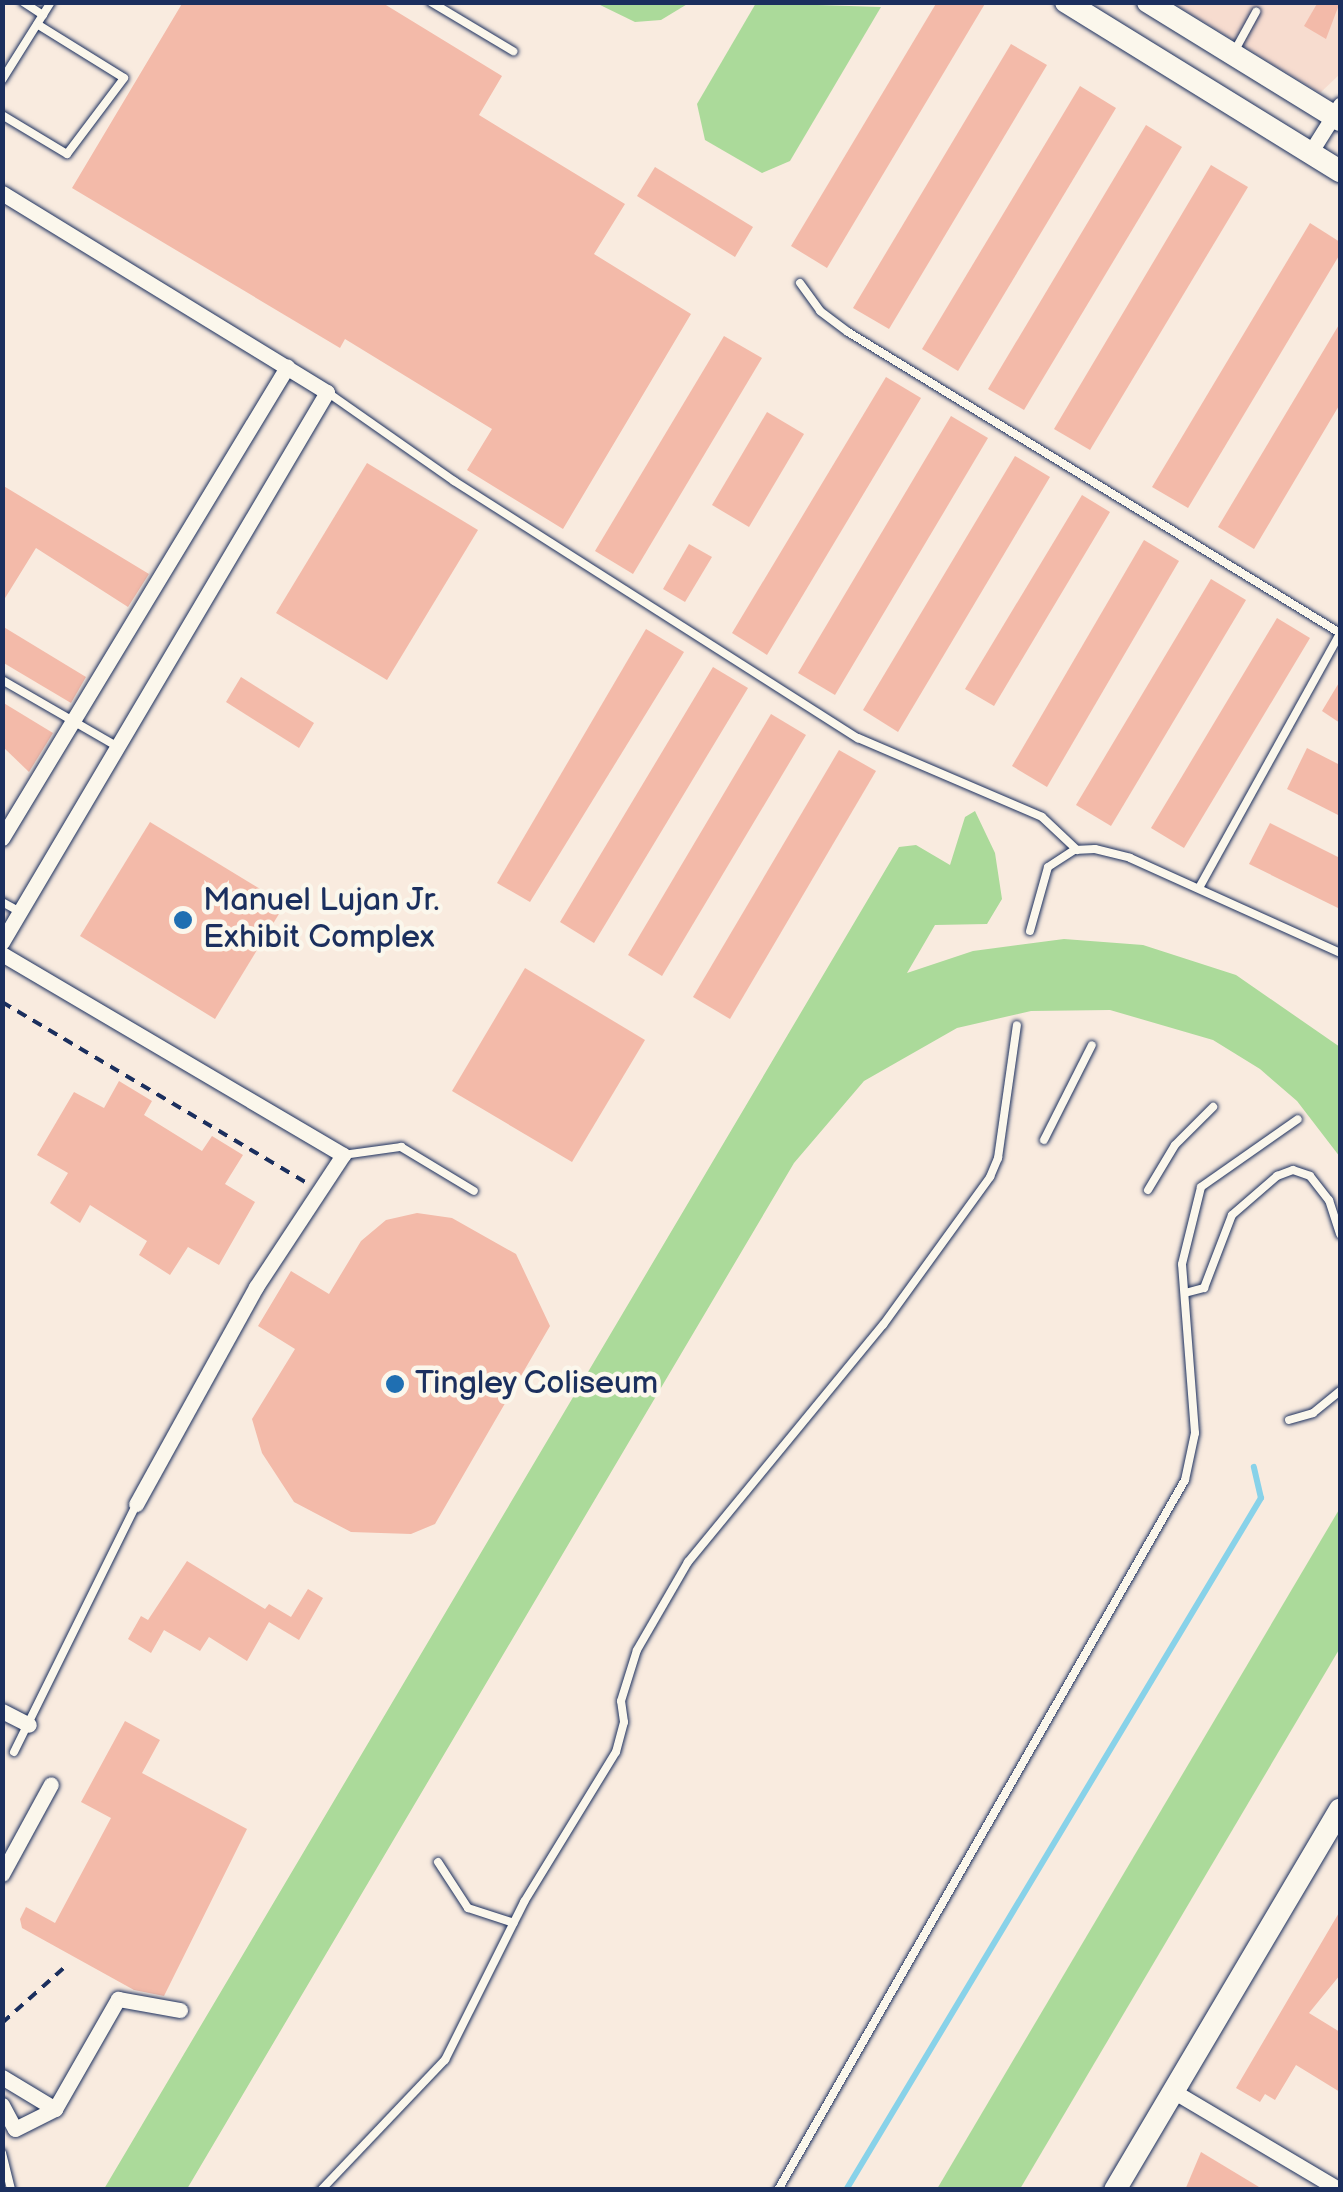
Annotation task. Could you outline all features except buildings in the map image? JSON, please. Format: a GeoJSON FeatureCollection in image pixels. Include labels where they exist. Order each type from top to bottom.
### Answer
{"type":"FeatureCollection","features":[{"type":"Feature","properties":{"kind":"main road"},"geometry":{"type":"LineString","coordinates":[[1074,5],[1340,171]]}},
{"type":"Feature","properties":{"kind":"main road"},"geometry":{"type":"LineString","coordinates":[[1158,5],[1232,54],[1338,114]]}},
{"type":"Feature","properties":{"kind":"main road"},"geometry":{"type":"LineString","coordinates":[[1115,2190],[1340,1809]]}},
{"type":"Feature","properties":{"kind":"street"},"geometry":{"type":"LineString","coordinates":[[1310,153],[1338,114]]}},
{"type":"Feature","properties":{"kind":"street"},"geometry":{"type":"LineString","coordinates":[[2,193],[327,392],[2,942]]}},
{"type":"Feature","properties":{"kind":"street"},"geometry":{"type":"LineString","coordinates":[[2,838],[287,367]]}},
{"type":"Feature","properties":{"kind":"street"},"geometry":{"type":"LineString","coordinates":[[2,954],[343,1155],[256,1287],[136,1504]]}},
{"type":"Feature","properties":{"kind":"street"},"geometry":{"type":"LineString","coordinates":[[2,1710],[28,1725]]}},
{"type":"Feature","properties":{"kind":"street"},"geometry":{"type":"LineString","coordinates":[[2,1874],[51,1784]]}},
{"type":"Feature","properties":{"kind":"street"},"geometry":{"type":"LineString","coordinates":[[2,2105],[15,2128],[55,2109],[118,1999],[180,2010]]}},
{"type":"Feature","properties":{"kind":"street"},"geometry":{"type":"LineString","coordinates":[[2,2077],[55,2109]]}},
{"type":"Feature","properties":{"kind":"street"},"geometry":{"type":"LineString","coordinates":[[1173,2091],[1340,2190]]}},
{"type":"Feature","properties":{"kind":"lane"},"geometry":{"type":"LineString","coordinates":[[23,2],[43,14]]}},
{"type":"Feature","properties":{"kind":"lane"},"geometry":{"type":"LineString","coordinates":[[2,80],[51,2]]}},
{"type":"Feature","properties":{"kind":"lane"},"geometry":{"type":"LineString","coordinates":[[431,2],[513,52]]}},
{"type":"Feature","properties":{"kind":"lane"},"geometry":{"type":"LineString","coordinates":[[1232,54],[1256,12]]}},
{"type":"Feature","properties":{"kind":"lane"},"geometry":{"type":"LineString","coordinates":[[2,115],[67,154],[124,78],[37,24]]}},
{"type":"Feature","properties":{"kind":"lane"},"geometry":{"type":"LineString","coordinates":[[800,283],[820,311],[848,332],[1340,634],[1199,888]]}},
{"type":"Feature","properties":{"kind":"lane"},"geometry":{"type":"LineString","coordinates":[[327,392],[454,482],[858,738],[1042,818],[1077,850],[1130,858],[1340,952]]}},
{"type":"Feature","properties":{"kind":"lane"},"geometry":{"type":"LineString","coordinates":[[2,680],[118,747]]}},
{"type":"Feature","properties":{"kind":"lane"},"geometry":{"type":"LineString","coordinates":[[1030,930],[1048,867],[1077,850]]}},
{"type":"Feature","properties":{"kind":"lane"},"geometry":{"type":"LineString","coordinates":[[2,902],[20,912]]}},
{"type":"Feature","properties":{"kind":"lane"},"geometry":{"type":"LineString","coordinates":[[320,2190],[445,2060],[514,1923],[616,1752],[637,1650],[688,1562],[892,1313],[990,1176],[998,1158],[1017,1025]]}},
{"type":"Feature","properties":{"kind":"lane"},"geometry":{"type":"LineString","coordinates":[[1044,1140],[1092,1045]]}},
{"type":"Feature","properties":{"kind":"lane"},"geometry":{"type":"LineString","coordinates":[[1148,1190],[1175,1145],[1214,1108]]}},
{"type":"Feature","properties":{"kind":"lane"},"geometry":{"type":"LineString","coordinates":[[778,2190],[1185,1480],[1195,1433],[1182,1264],[1201,1187],[1298,1119]]}},
{"type":"Feature","properties":{"kind":"lane"},"geometry":{"type":"LineString","coordinates":[[343,1155],[401,1147],[474,1191]]}},
{"type":"Feature","properties":{"kind":"lane"},"geometry":{"type":"LineString","coordinates":[[1185,1293],[1204,1288],[1232,1215],[1276,1176],[1293,1170],[1310,1176],[1329,1200],[1340,1234]]}},
{"type":"Feature","properties":{"kind":"lane"},"geometry":{"type":"LineString","coordinates":[[1289,1420],[1313,1413],[1340,1391]]}},
{"type":"Feature","properties":{"kind":"lane"},"geometry":{"type":"LineString","coordinates":[[14,1752],[136,1504]]}},
{"type":"Feature","properties":{"kind":"lane"},"geometry":{"type":"LineString","coordinates":[[438,1862],[468,1908],[514,1923]]}},
{"type":"Feature","properties":{"kind":"lane"},"geometry":{"type":"LineString","coordinates":[[2,2153],[10,2190]]}},
{"type":"Feature","properties":{"kind":"path"},"geometry":{"type":"LineString","coordinates":[[2,1002],[320,1190]]}},
{"type":"Feature","properties":{"kind":"path"},"geometry":{"type":"LineString","coordinates":[[2,2024],[66,1966]]}},
{"type":"Feature","properties":{"kind":"shaded area"},"geometry":{"type":"Polygon","coordinates":[[[1173,3],[1340,3],[1340,74],[1320,93],[1173,3]]]}},
{"type":"Feature","properties":{"kind":"green space"},"geometry":{"type":"Polygon","coordinates":[[[596,3],[689,3],[661,20],[635,22],[596,3]]]}},
{"type":"Feature","properties":{"kind":"green space"},"geometry":{"type":"Polygon","coordinates":[[[756,3],[881,7],[790,161],[762,173],[705,140],[697,104],[756,3]]]}},
{"type":"Feature","properties":{"kind":"green space"},"geometry":{"type":"Polygon","coordinates":[[[975,811],[995,853],[1002,899],[987,924],[935,925],[907,973],[973,951],[1064,939],[1143,945],[1236,975],[1340,1047],[1340,1157],[1297,1101],[1260,1069],[1213,1040],[1110,1010],[1031,1011],[957,1028],[864,1081],[794,1163],[187,2189],[104,2189],[899,847],[916,845],[950,865],[965,817],[975,811]]]}},
{"type":"Feature","properties":{"kind":"green space"},"geometry":{"type":"Polygon","coordinates":[[[1340,1508],[1340,1648],[1020,2189],[937,2189],[1340,1508]]]}},
{"type":"Feature","properties":{"kind":"waterway"},"geometry":{"type":"LineString","coordinates":[[846,2190],[1261,1498],[1254,1467]]}},
{"type":"Feature","properties":{"kind":"place","name":"Manuel Lujan Jr. Exhibit Complex"},"geometry":{"type":"Point","coordinates":[183,920]}},
{"type":"Feature","properties":{"kind":"place","name":"Tingley Coliseum"},"geometry":{"type":"Point","coordinates":[395,1384]}}]}
